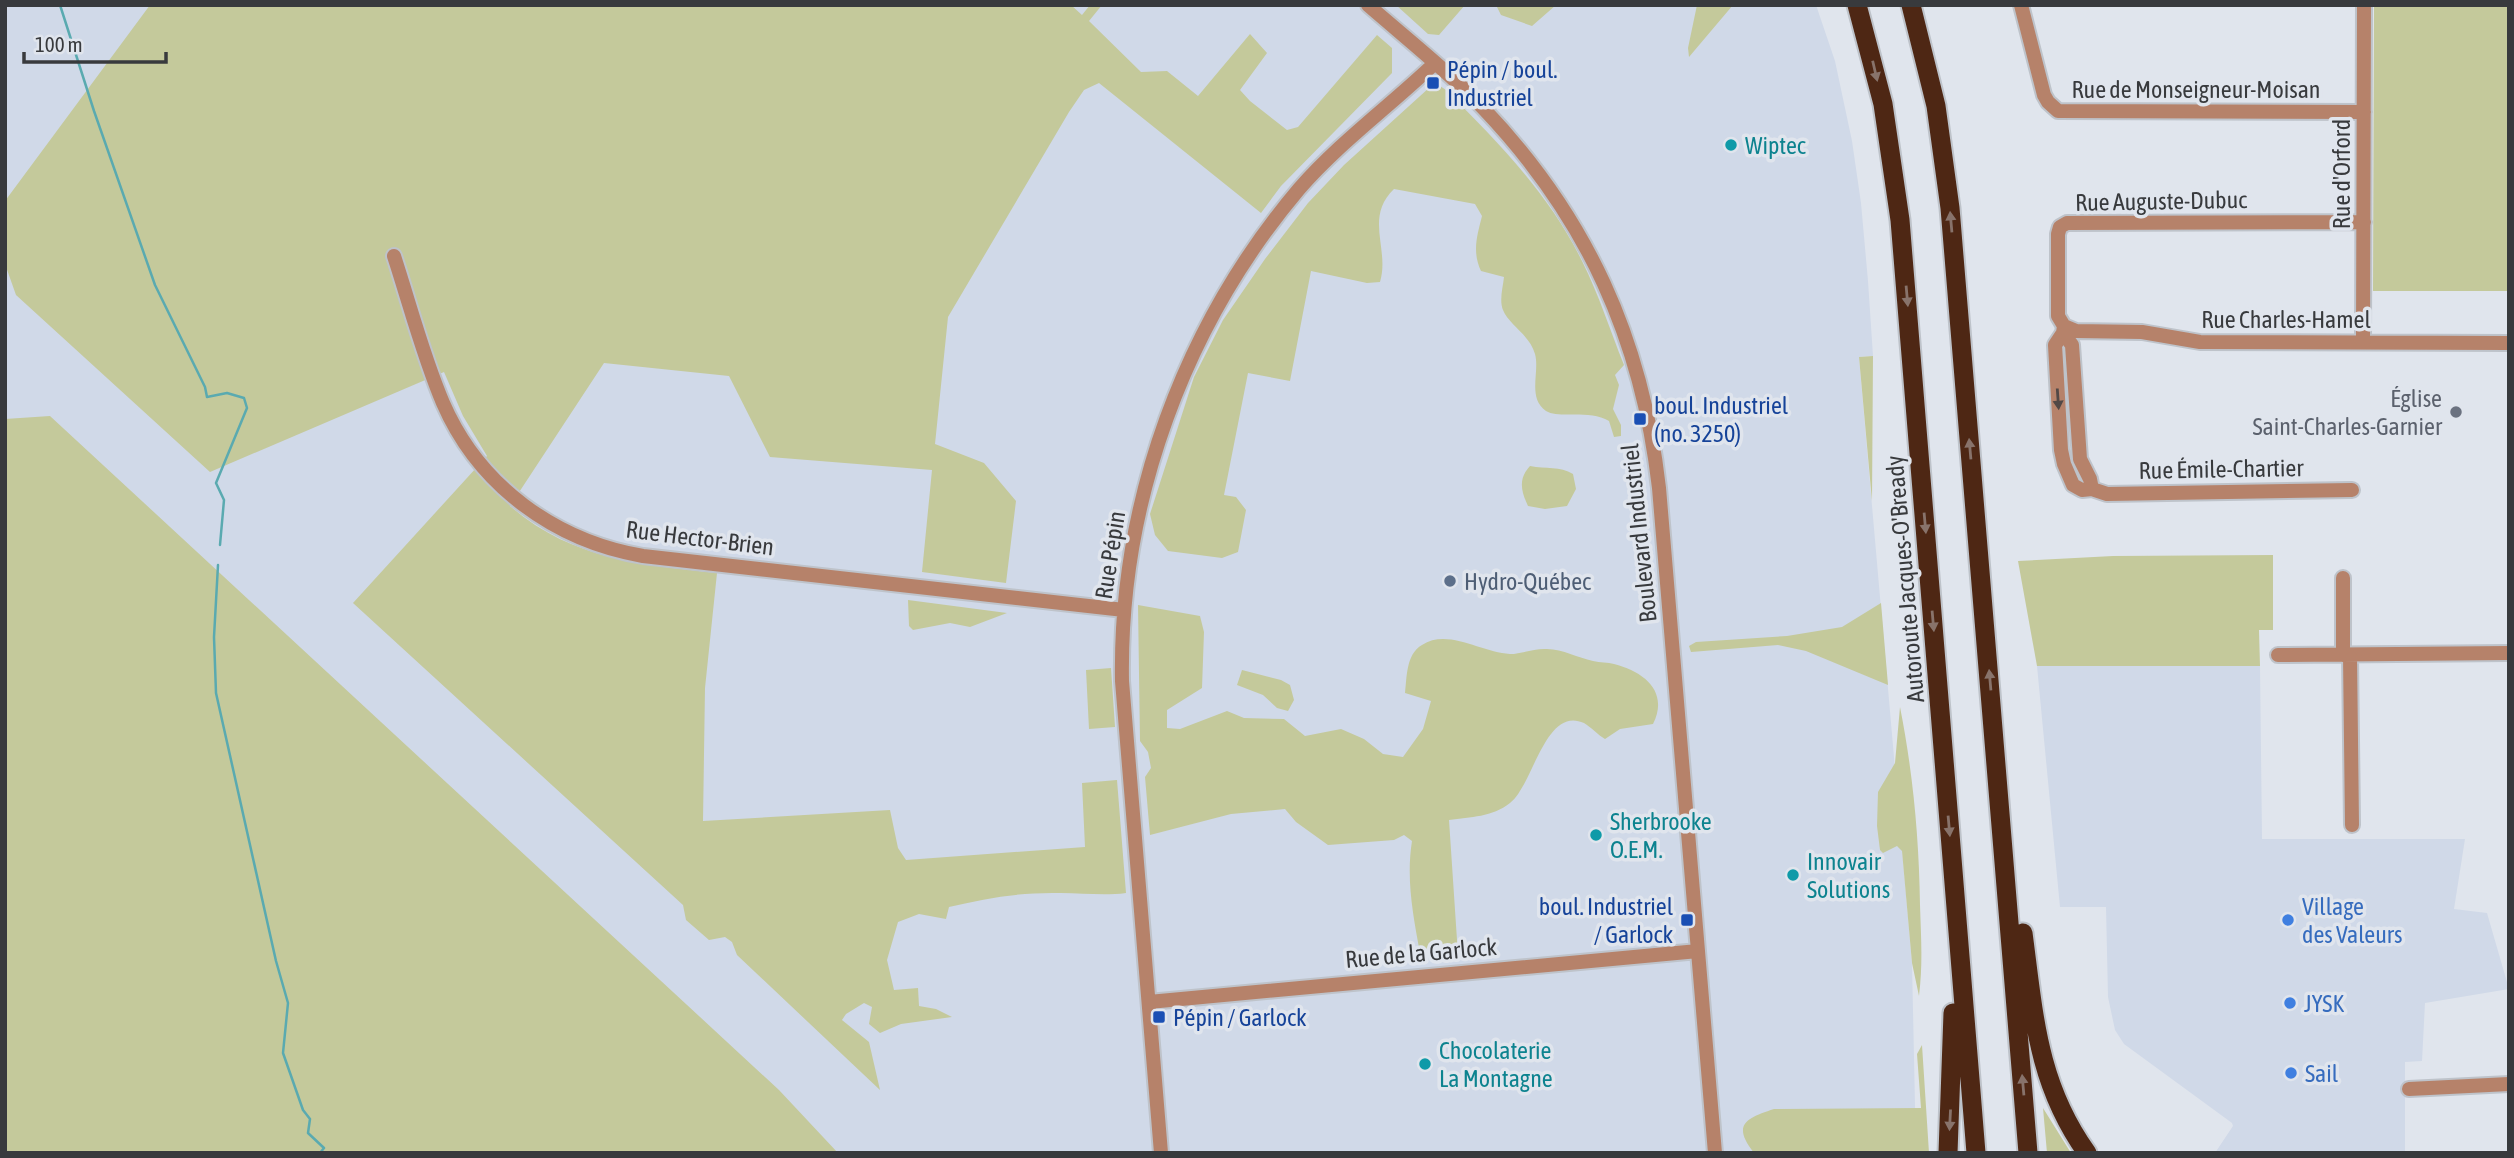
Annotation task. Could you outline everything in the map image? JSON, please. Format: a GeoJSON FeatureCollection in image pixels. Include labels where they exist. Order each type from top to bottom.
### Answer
{"type":"FeatureCollection","features":[{"type":"Feature","properties":{"kind":"highway","name":"Autoroute Jacques-O'Bready"},"geometry":{"type":"LineString","coordinates":[[1857,5],[1883,104],[1898,207],[1976,1153]]}},
{"type":"Feature","properties":{"kind":"highway"},"geometry":{"type":"LineString","coordinates":[[1912,5],[1936,106],[1949,195],[2028,1153]]}},
{"type":"Feature","properties":{"kind":"highway"},"geometry":{"type":"LineString","coordinates":[[1995,748],[2041,1056],[2061,1110],[2088,1153]]}},
{"type":"Feature","properties":{"kind":"highway"},"geometry":{"type":"LineString","coordinates":[[1948,1153],[1955,906]]}},
{"type":"Feature","properties":{"kind":"street","name":"Boulevard Industriel"},"geometry":{"type":"LineString","coordinates":[[1368,5],[1435,63],[1499,126],[1557,199],[1600,274],[1640,381],[1648,414],[1659,488],[1715,1153]]}},
{"type":"Feature","properties":{"kind":"street","name":"Rue de Monseigneur-Moisan"},"geometry":{"type":"LineString","coordinates":[[2021,5],[2045,95],[2058,111],[2364,112]]}},
{"type":"Feature","properties":{"kind":"street","name":"Rue d'Orford"},"geometry":{"type":"LineString","coordinates":[[2363,342],[2364,5]]}},
{"type":"Feature","properties":{"kind":"street","name":"Rue Pépin"},"geometry":{"type":"LineString","coordinates":[[1161,1153],[1123,713],[1121,658],[1124,610],[1136,528],[1156,449],[1187,366],[1210,318],[1234,278],[1299,189],[1349,137],[1435,63]]}},
{"type":"Feature","properties":{"kind":"street","name":"Rue Auguste-Dubuc"},"geometry":{"type":"LineString","coordinates":[[2064,330],[2058,316],[2058,234],[2060,227],[2067,223],[2364,222]]}},
{"type":"Feature","properties":{"kind":"street","name":"Rue Hector-Brien"},"geometry":{"type":"LineString","coordinates":[[394,256],[436,384],[461,437],[482,466],[506,492],[534,514],[565,532],[611,550],[643,556],[1124,610]]}},
{"type":"Feature","properties":{"kind":"street","name":"Rue Charles-Hamel"},"geometry":{"type":"LineString","coordinates":[[2064,330],[2141,332],[2200,342],[2509,343]]}},
{"type":"Feature","properties":{"kind":"street","name":"Rue Émile-Chartier"},"geometry":{"type":"LineString","coordinates":[[2064,330],[2072,345],[2080,459],[2092,489],[2108,494],[2352,490]]}},
{"type":"Feature","properties":{"kind":"street"},"geometry":{"type":"LineString","coordinates":[[2343,578],[2352,825]]}},
{"type":"Feature","properties":{"kind":"street"},"geometry":{"type":"LineString","coordinates":[[2278,655],[2509,653]]}},
{"type":"Feature","properties":{"kind":"street","name":"Rue de la Garlock"},"geometry":{"type":"LineString","coordinates":[[1149,1002],[1698,951]]}},
{"type":"Feature","properties":{"kind":"street"},"geometry":{"type":"LineString","coordinates":[[2409,1089],[2509,1084]]}},
{"type":"Feature","properties":{"kind":"shaded area"},"geometry":{"type":"Polygon","coordinates":[[[5,5],[1816,5],[1835,61],[1852,141],[1868,281],[1873,356],[1859,357],[1912,963],[1916,1153],[5,1153],[5,5]]]}},
{"type":"Feature","properties":{"kind":"shaded area"},"geometry":{"type":"Polygon","coordinates":[[[2037,666],[2260,666],[2262,839],[2465,839],[2454,909],[2487,913],[2509,989],[2425,1003],[2422,1061],[2405,1062],[2405,1153],[2215,1153],[2233,1126],[2232,1123],[2124,1044],[2115,1030],[2108,997],[2106,907],[2060,907],[2037,666]]]}},
{"type":"Feature","properties":{"kind":"green space"},"geometry":{"type":"Polygon","coordinates":[[[150,5],[1071,5],[1082,15],[1090,5],[1102,5],[1089,21],[1141,72],[1167,71],[1198,96],[1250,34],[1267,53],[1240,90],[1287,130],[1298,127],[1377,35],[1392,48],[1392,73],[1281,186],[1261,213],[1099,83],[1084,90],[948,317],[935,444],[984,463],[1016,501],[1006,583],[922,572],[932,470],[770,457],[729,376],[604,363],[510,506],[534,524],[583,549],[634,562],[717,573],[705,688],[703,821],[890,810],[898,848],[906,860],[1085,847],[1082,783],[1117,780],[1126,893],[1004,896],[949,907],[946,919],[919,914],[898,922],[887,960],[894,990],[918,988],[919,1006],[936,1009],[952,1017],[901,1024],[880,1033],[869,1024],[872,1007],[864,1003],[846,1014],[842,1020],[869,1042],[880,1090],[737,955],[732,942],[725,937],[709,940],[686,920],[683,905],[353,603],[487,456],[463,416],[444,372],[210,472],[16,295],[5,264],[5,201],[150,5]]]}},
{"type":"Feature","properties":{"kind":"green space"},"geometry":{"type":"Polygon","coordinates":[[[1396,5],[1465,5],[1439,35],[1428,34],[1396,5]]]}},
{"type":"Feature","properties":{"kind":"green space"},"geometry":{"type":"Polygon","coordinates":[[[1496,5],[1556,5],[1532,26],[1501,15],[1496,5]]]}},
{"type":"Feature","properties":{"kind":"green space"},"geometry":{"type":"Polygon","coordinates":[[[1697,5],[1733,5],[1689,57],[1688,48],[1697,5]]]}},
{"type":"Feature","properties":{"kind":"green space"},"geometry":{"type":"Polygon","coordinates":[[[2374,5],[2509,5],[2509,291],[2373,291],[2374,5]]]}},
{"type":"Feature","properties":{"kind":"green space"},"geometry":{"type":"Polygon","coordinates":[[[1437,84],[1446,90],[1521,170],[1554,213],[1582,261],[1624,365],[1615,375],[1619,385],[1613,409],[1621,425],[1621,436],[1614,437],[1609,421],[1601,417],[1552,413],[1540,406],[1535,392],[1535,354],[1502,306],[1504,277],[1481,271],[1478,264],[1476,244],[1482,216],[1475,204],[1394,189],[1385,200],[1379,222],[1382,258],[1380,282],[1367,283],[1311,271],[1290,381],[1248,373],[1224,495],[1236,497],[1246,510],[1238,552],[1222,558],[1168,551],[1155,535],[1150,514],[1194,377],[1223,320],[1308,203],[1344,165],[1430,87],[1437,84]]]}},
{"type":"Feature","properties":{"kind":"green space"},"geometry":{"type":"Polygon","coordinates":[[[1873,356],[1872,501],[1859,357],[1873,356]]]}},
{"type":"Feature","properties":{"kind":"green space"},"geometry":{"type":"Polygon","coordinates":[[[50,416],[779,1090],[838,1153],[5,1153],[5,419],[50,416]]]}},
{"type":"Feature","properties":{"kind":"green space"},"geometry":{"type":"Polygon","coordinates":[[[1530,466],[1558,469],[1573,474],[1576,489],[1567,506],[1545,509],[1528,506],[1522,485],[1530,466]]]}},
{"type":"Feature","properties":{"kind":"green space"},"geometry":{"type":"Polygon","coordinates":[[[2273,555],[2273,630],[2259,630],[2260,666],[2037,666],[2018,561],[2113,556],[2273,555]]]}},
{"type":"Feature","properties":{"kind":"green space"},"geometry":{"type":"Polygon","coordinates":[[[908,600],[1007,613],[970,627],[950,623],[913,630],[909,626],[908,600]]]}},
{"type":"Feature","properties":{"kind":"green space"},"geometry":{"type":"Polygon","coordinates":[[[1881,603],[1888,685],[1806,651],[1778,645],[1691,652],[1689,646],[1696,642],[1787,636],[1842,627],[1881,603]]]}},
{"type":"Feature","properties":{"kind":"green space"},"geometry":{"type":"Polygon","coordinates":[[[1138,605],[1200,616],[1204,632],[1202,688],[1167,710],[1167,728],[1180,729],[1227,711],[1244,718],[1284,719],[1305,736],[1341,729],[1364,739],[1383,754],[1403,757],[1423,729],[1431,701],[1405,693],[1410,660],[1422,645],[1443,639],[1499,653],[1553,649],[1587,660],[1612,663],[1635,672],[1651,685],[1658,702],[1657,713],[1653,724],[1620,729],[1605,739],[1584,723],[1571,721],[1559,726],[1541,750],[1526,781],[1510,803],[1489,814],[1449,820],[1458,955],[1420,953],[1410,883],[1412,841],[1404,835],[1394,840],[1328,845],[1296,822],[1285,809],[1231,814],[1150,835],[1145,777],[1151,768],[1148,752],[1140,741],[1138,605]]]}},
{"type":"Feature","properties":{"kind":"green space"},"geometry":{"type":"Polygon","coordinates":[[[1111,668],[1115,727],[1089,729],[1086,670],[1111,668]]]}},
{"type":"Feature","properties":{"kind":"green space"},"geometry":{"type":"Polygon","coordinates":[[[1242,670],[1290,685],[1294,700],[1288,711],[1277,708],[1263,695],[1237,685],[1242,670]]]}},
{"type":"Feature","properties":{"kind":"green space"},"geometry":{"type":"Polygon","coordinates":[[[1900,707],[1917,830],[1921,950],[1919,996],[1912,963],[1902,851],[1897,846],[1883,853],[1880,850],[1877,826],[1878,792],[1895,763],[1900,707]]]}},
{"type":"Feature","properties":{"kind":"green space"},"geometry":{"type":"Polygon","coordinates":[[[1922,1045],[1929,1153],[1754,1153],[1747,1143],[1743,1129],[1745,1124],[1750,1119],[1774,1109],[1921,1108],[1917,1054],[1922,1045]]]}},
{"type":"Feature","properties":{"kind":"green space"},"geometry":{"type":"Polygon","coordinates":[[[2043,1108],[2071,1153],[2047,1153],[2043,1108]]]}},
{"type":"Feature","properties":{"kind":"waterway"},"geometry":{"type":"LineString","coordinates":[[60,5],[155,285],[205,387],[207,397],[227,393],[244,398],[247,408],[216,483],[224,500],[220,545]]}},
{"type":"Feature","properties":{"kind":"waterway"},"geometry":{"type":"LineString","coordinates":[[218,565],[214,637],[216,693],[276,961],[288,1003],[283,1053],[303,1110],[310,1119],[308,1133],[324,1148],[320,1153]]}},
{"type":"Feature","properties":{"kind":"place","name":"Pépin / boul. Industriel"},"geometry":{"type":"Point","coordinates":[1433,83]}},
{"type":"Feature","properties":{"kind":"place","name":"Wiptec"},"geometry":{"type":"Point","coordinates":[1731,145]}},
{"type":"Feature","properties":{"kind":"place","name":"Église Saint-Charles-Garnier"},"geometry":{"type":"Point","coordinates":[2456,412]}},
{"type":"Feature","properties":{"kind":"place","name":"boul. Industriel (no. 3250)"},"geometry":{"type":"Point","coordinates":[1640,419]}},
{"type":"Feature","properties":{"kind":"place","name":"Hydro-Québec"},"geometry":{"type":"Point","coordinates":[1450,581]}},
{"type":"Feature","properties":{"kind":"place","name":"Sherbrooke O.E.M."},"geometry":{"type":"Point","coordinates":[1596,835]}},
{"type":"Feature","properties":{"kind":"place","name":"Innovair Solutions"},"geometry":{"type":"Point","coordinates":[1793,875]}},
{"type":"Feature","properties":{"kind":"place","name":"boul. Industriel / Garlock"},"geometry":{"type":"Point","coordinates":[1687,920]}},
{"type":"Feature","properties":{"kind":"place","name":"Village des Valeurs"},"geometry":{"type":"Point","coordinates":[2288,920]}},
{"type":"Feature","properties":{"kind":"place","name":"JYSK"},"geometry":{"type":"Point","coordinates":[2290,1003]}},
{"type":"Feature","properties":{"kind":"place","name":"Pépin / Garlock"},"geometry":{"type":"Point","coordinates":[1159,1017]}},
{"type":"Feature","properties":{"kind":"place","name":"Chocolaterie La Montagne"},"geometry":{"type":"Point","coordinates":[1425,1064]}},
{"type":"Feature","properties":{"kind":"place","name":"Sail"},"geometry":{"type":"Point","coordinates":[2291,1073]}}]}
